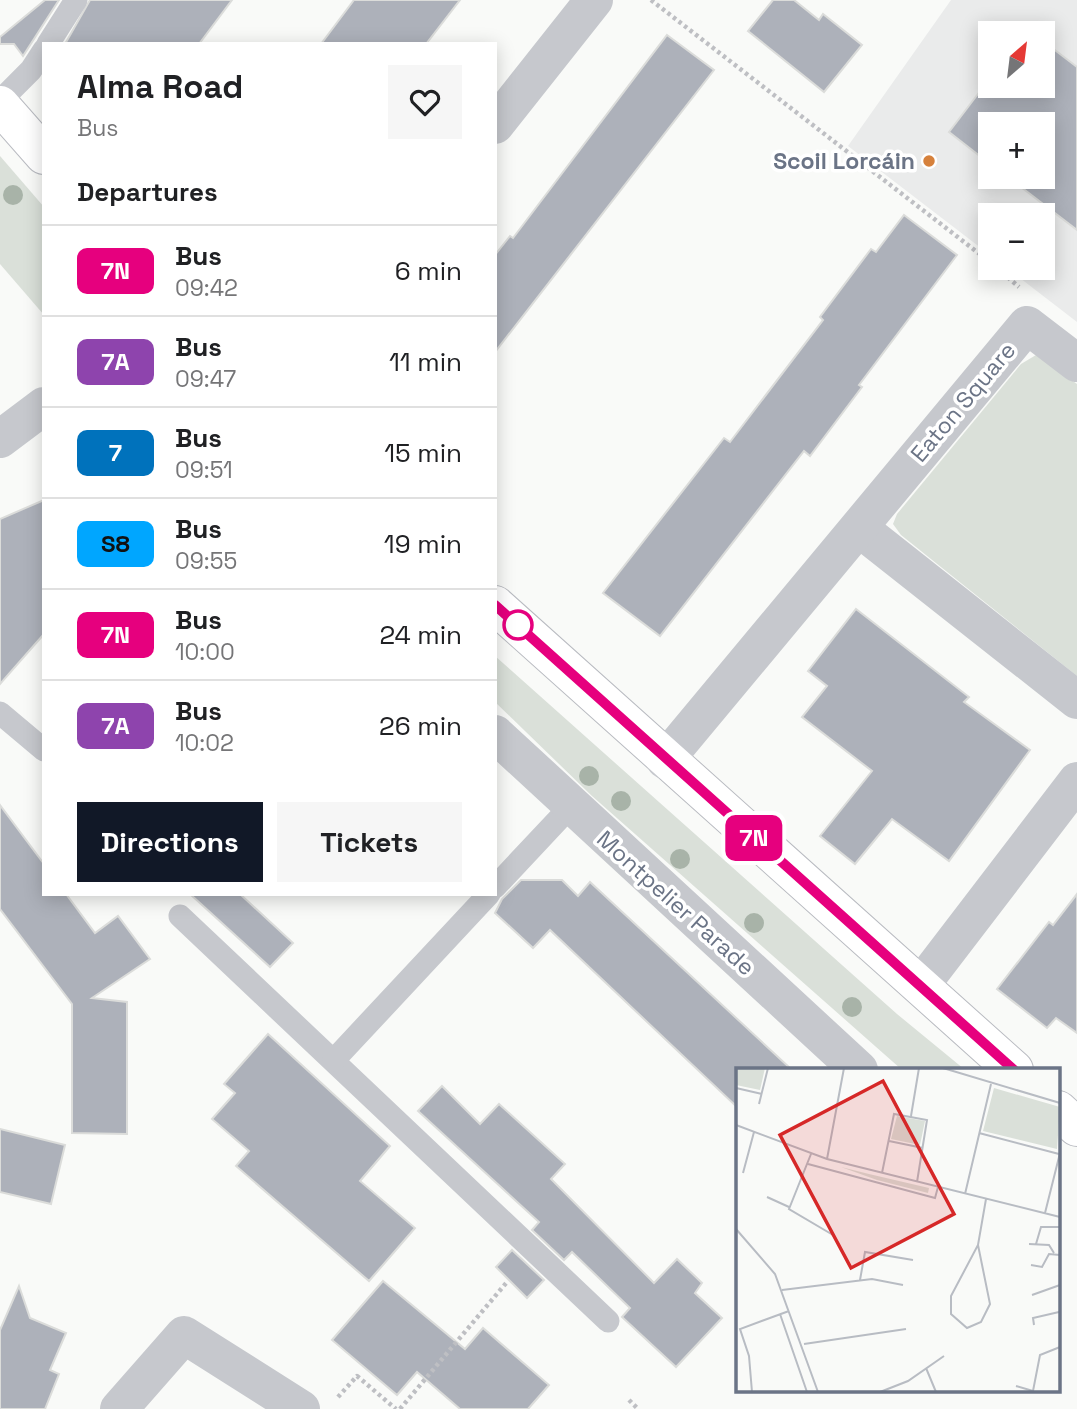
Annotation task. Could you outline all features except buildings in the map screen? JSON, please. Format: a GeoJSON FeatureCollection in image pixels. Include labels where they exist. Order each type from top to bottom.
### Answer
{"type":"FeatureCollection","features":[{"type":"Feature","properties":{"kind":"main road"},"geometry":{"type":"LineString","coordinates":[[0,103],[42,153]]}},
{"type":"Feature","properties":{"kind":"main road"},"geometry":{"type":"LineString","coordinates":[[497,607],[665,760],[1013,1068]]}},
{"type":"Feature","properties":{"kind":"street"},"geometry":{"type":"LineString","coordinates":[[497,122],[593,0]]}},
{"type":"Feature","properties":{"kind":"street","name":"Eaton Square"},"geometry":{"type":"LineString","coordinates":[[665,760],[1027,325],[1077,363]]}},
{"type":"Feature","properties":{"kind":"street"},"geometry":{"type":"LineString","coordinates":[[0,439],[42,408]]}},
{"type":"Feature","properties":{"kind":"street"},"geometry":{"type":"LineString","coordinates":[[859,528],[1077,700]]}},
{"type":"Feature","properties":{"kind":"street","name":"Montpelier Parade"},"geometry":{"type":"LineString","coordinates":[[497,736],[858,1068]]}},
{"type":"Feature","properties":{"kind":"street"},"geometry":{"type":"LineString","coordinates":[[921,985],[1077,781]]}},
{"type":"Feature","properties":{"kind":"street"},"geometry":{"type":"LineString","coordinates":[[119,1409],[184,1335],[316,1407]]}},
{"type":"Feature","properties":{"kind":"lane"},"geometry":{"type":"LineString","coordinates":[[49,42],[76,0]]}},
{"type":"Feature","properties":{"kind":"lane"},"geometry":{"type":"LineString","coordinates":[[0,103],[31,70],[42,53]]}},
{"type":"Feature","properties":{"kind":"lane"},"geometry":{"type":"LineString","coordinates":[[0,713],[42,748]]}},
{"type":"Feature","properties":{"kind":"lane"},"geometry":{"type":"LineString","coordinates":[[497,885],[571,806]]}},
{"type":"Feature","properties":{"kind":"lane"},"geometry":{"type":"LineString","coordinates":[[334,1060],[487,896]]}},
{"type":"Feature","properties":{"kind":"lane"},"geometry":{"type":"LineString","coordinates":[[180,916],[608,1321]]}},
{"type":"Feature","properties":{"kind":"path"},"geometry":{"type":"LineString","coordinates":[[651,0],[978,253]]}},
{"type":"Feature","properties":{"kind":"path"},"geometry":{"type":"LineString","coordinates":[[316,1407],[357,1376],[398,1409],[507,1282]]}},
{"type":"Feature","properties":{"kind":"path"},"geometry":{"type":"LineString","coordinates":[[629,1400],[638,1409]]}},
{"type":"Feature","properties":{"kind":"shaded area","name":"Scoil Lorcáin"},"geometry":{"type":"Polygon","coordinates":[[[951,0],[1077,0],[1077,322],[1023,280],[1055,280],[1055,203],[978,203],[978,246],[848,146],[951,0]]]}},
{"type":"Feature","properties":{"kind":"shaded area"},"geometry":{"type":"Polygon","coordinates":[[[0,156],[42,205],[42,313],[0,264],[0,156]]]}},
{"type":"Feature","properties":{"kind":"shaded area"},"geometry":{"type":"Polygon","coordinates":[[[1036,355],[1077,384],[1077,676],[901,535],[893,524],[897,514],[1021,364],[1036,355]]]}},
{"type":"Feature","properties":{"kind":"shaded area"},"geometry":{"type":"Polygon","coordinates":[[[497,658],[897,1014],[963,1068],[900,1068],[592,796],[497,704],[497,658]]]}},
{"type":"Feature","properties":{"kind":"bus line","name":"7N"},"geometry":{"type":"LineString","coordinates":[[497,607],[1012,1068]]}},
{"type":"Feature","properties":{"kind":"place","name":"Scoil Lorcáin"},"geometry":{"type":"Point","coordinates":[929,161]}}]}
